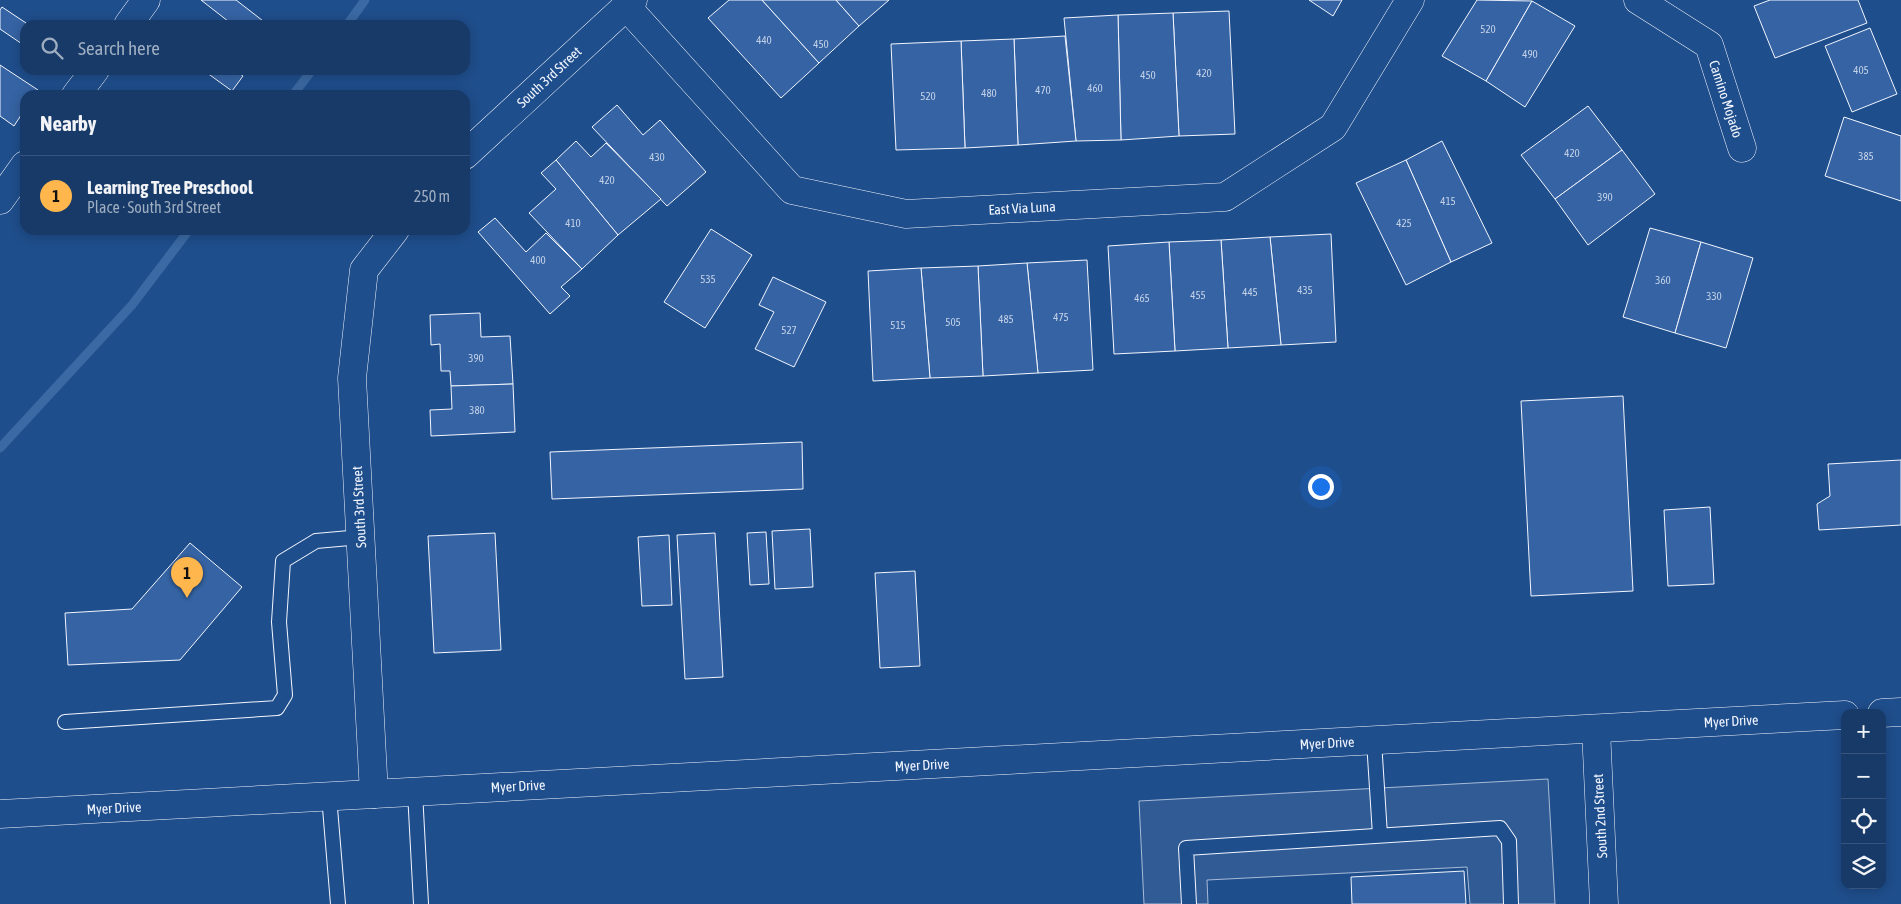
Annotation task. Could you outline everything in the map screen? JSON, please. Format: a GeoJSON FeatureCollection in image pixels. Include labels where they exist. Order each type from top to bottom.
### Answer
{"type":"FeatureCollection","features":[{"type":"Feature","properties":{"kind":"street"},"geometry":{"type":"LineString","coordinates":[[132,20],[146,0]]}},
{"type":"Feature","properties":{"kind":"street","name":"East Via Luna"},"geometry":{"type":"LineString","coordinates":[[629,3],[792,190],[906,214],[1225,197],[1332,127],[1410,0]]}},
{"type":"Feature","properties":{"kind":"street","name":"Camino Mojado"},"geometry":{"type":"LineString","coordinates":[[1638,0],[1709,45],[1742,148]]}},
{"type":"Feature","properties":{"kind":"street","name":"South 3rd Street"},"geometry":{"type":"LineString","coordinates":[[470,149],[629,3]]}},
{"type":"Feature","properties":{"kind":"street"},"geometry":{"type":"LineString","coordinates":[[80,90],[91,75]]}},
{"type":"Feature","properties":{"kind":"street"},"geometry":{"type":"LineString","coordinates":[[0,200],[20,173]]}},
{"type":"Feature","properties":{"kind":"street","name":"South 3rd Street"},"geometry":{"type":"LineString","coordinates":[[374,794],[352,378],[364,270],[391,235]]}},
{"type":"Feature","properties":{"kind":"street"},"geometry":{"type":"LineString","coordinates":[[1886,713],[1901,712]]}},
{"type":"Feature","properties":{"kind":"street","name":"Myer Drive"},"geometry":{"type":"LineString","coordinates":[[0,814],[1841,715]]}},
{"type":"Feature","properties":{"kind":"street","name":"South 2nd Street"},"geometry":{"type":"LineString","coordinates":[[1596,728],[1604,904]]}},
{"type":"Feature","properties":{"kind":"lane"},"geometry":{"type":"LineString","coordinates":[[65,722],[277,708],[285,695],[279,622],[283,561],[316,541],[361,537]]}},
{"type":"Feature","properties":{"kind":"lane"},"geometry":{"type":"LineString","coordinates":[[1374,741],[1380,835]]}},
{"type":"Feature","properties":{"kind":"lane"},"geometry":{"type":"LineString","coordinates":[[415,792],[421,904]]}},
{"type":"Feature","properties":{"kind":"lane"},"geometry":{"type":"LineString","coordinates":[[329,796],[338,904]]}},
{"type":"Feature","properties":{"kind":"lane"},"geometry":{"type":"LineString","coordinates":[[1189,904],[1186,848],[1500,828],[1509,841],[1511,904]]}},
{"type":"Feature","properties":{"kind":"shaded area"},"geometry":{"type":"Polygon","coordinates":[[[1548,779],[1555,904],[1470,904],[1467,867],[1207,880],[1208,904],[1144,904],[1139,801],[1548,779]]]}},
{"type":"Feature","properties":{"kind":"building"},"geometry":{"type":"Polygon","coordinates":[[[201,0],[236,0],[262,20],[227,20],[201,0]]]}},
{"type":"Feature","properties":{"kind":"building"},"geometry":{"type":"Polygon","coordinates":[[[729,0],[762,0],[819,63],[781,98],[708,18],[729,0]]]}},
{"type":"Feature","properties":{"kind":"building"},"geometry":{"type":"Polygon","coordinates":[[[762,0],[836,0],[859,26],[819,63],[762,0]]]}},
{"type":"Feature","properties":{"kind":"building"},"geometry":{"type":"Polygon","coordinates":[[[836,0],[889,0],[859,26],[836,0]]]}},
{"type":"Feature","properties":{"kind":"building"},"geometry":{"type":"Polygon","coordinates":[[[1309,0],[1342,0],[1333,16],[1309,0]]]}},
{"type":"Feature","properties":{"kind":"building"},"geometry":{"type":"Polygon","coordinates":[[[1477,0],[1532,1],[1486,81],[1442,56],[1477,0]]]}},
{"type":"Feature","properties":{"kind":"building"},"geometry":{"type":"Polygon","coordinates":[[[1770,0],[1858,0],[1867,23],[1775,58],[1754,6],[1770,0]]]}},
{"type":"Feature","properties":{"kind":"building"},"geometry":{"type":"Polygon","coordinates":[[[1532,1],[1575,26],[1525,107],[1486,81],[1532,1]]]}},
{"type":"Feature","properties":{"kind":"building"},"geometry":{"type":"Polygon","coordinates":[[[2,7],[22,20],[20,43],[0,29],[0,10],[2,7]]]}},
{"type":"Feature","properties":{"kind":"building"},"geometry":{"type":"Polygon","coordinates":[[[1229,11],[1235,134],[1179,136],[1173,13],[1229,11]]]}},
{"type":"Feature","properties":{"kind":"building"},"geometry":{"type":"Polygon","coordinates":[[[1173,13],[1179,136],[1121,140],[1118,15],[1173,13]]]}},
{"type":"Feature","properties":{"kind":"building"},"geometry":{"type":"Polygon","coordinates":[[[1118,15],[1121,140],[1076,141],[1064,18],[1118,15]]]}},
{"type":"Feature","properties":{"kind":"building"},"geometry":{"type":"Polygon","coordinates":[[[1870,28],[1897,94],[1852,112],[1825,46],[1870,28]]]}},
{"type":"Feature","properties":{"kind":"building"},"geometry":{"type":"Polygon","coordinates":[[[1065,36],[1076,141],[1018,145],[1014,39],[1065,36]]]}},
{"type":"Feature","properties":{"kind":"building"},"geometry":{"type":"Polygon","coordinates":[[[1014,39],[1018,145],[965,148],[961,41],[1014,39]]]}},
{"type":"Feature","properties":{"kind":"building"},"geometry":{"type":"Polygon","coordinates":[[[961,41],[965,148],[896,150],[891,44],[961,41]]]}},
{"type":"Feature","properties":{"kind":"building"},"geometry":{"type":"Polygon","coordinates":[[[0,65],[38,90],[20,90],[20,117],[14,126],[0,116],[0,65]]]}},
{"type":"Feature","properties":{"kind":"building"},"geometry":{"type":"Polygon","coordinates":[[[210,75],[243,76],[233,90],[210,75]]]}},
{"type":"Feature","properties":{"kind":"building"},"geometry":{"type":"Polygon","coordinates":[[[617,105],[643,135],[660,120],[706,172],[667,206],[592,127],[617,105]]]}},
{"type":"Feature","properties":{"kind":"building"},"geometry":{"type":"Polygon","coordinates":[[[1588,106],[1622,150],[1555,199],[1521,155],[1588,106]]]}},
{"type":"Feature","properties":{"kind":"building"},"geometry":{"type":"Polygon","coordinates":[[[1844,117],[1901,136],[1901,201],[1825,176],[1844,117]]]}},
{"type":"Feature","properties":{"kind":"building"},"geometry":{"type":"Polygon","coordinates":[[[576,141],[591,157],[606,143],[661,199],[618,235],[556,160],[576,141]]]}},
{"type":"Feature","properties":{"kind":"building"},"geometry":{"type":"Polygon","coordinates":[[[1442,141],[1492,243],[1451,262],[1406,160],[1442,141]]]}},
{"type":"Feature","properties":{"kind":"building"},"geometry":{"type":"Polygon","coordinates":[[[1622,150],[1655,194],[1588,245],[1555,199],[1622,150]]]}},
{"type":"Feature","properties":{"kind":"building"},"geometry":{"type":"Polygon","coordinates":[[[556,160],[618,235],[582,269],[529,213],[556,189],[541,173],[556,160]]]}},
{"type":"Feature","properties":{"kind":"building"},"geometry":{"type":"Polygon","coordinates":[[[1406,160],[1451,262],[1406,285],[1356,183],[1406,160]]]}},
{"type":"Feature","properties":{"kind":"building"},"geometry":{"type":"Polygon","coordinates":[[[495,218],[526,252],[546,233],[582,269],[561,287],[570,296],[550,314],[478,232],[495,218]]]}},
{"type":"Feature","properties":{"kind":"building"},"geometry":{"type":"Polygon","coordinates":[[[1650,228],[1701,242],[1675,333],[1623,317],[1650,228]]]}},
{"type":"Feature","properties":{"kind":"building"},"geometry":{"type":"Polygon","coordinates":[[[711,229],[752,255],[705,328],[664,302],[711,229]]]}},
{"type":"Feature","properties":{"kind":"building"},"geometry":{"type":"Polygon","coordinates":[[[1331,234],[1336,342],[1281,345],[1270,237],[1331,234]]]}},
{"type":"Feature","properties":{"kind":"building"},"geometry":{"type":"Polygon","coordinates":[[[1270,237],[1281,345],[1228,348],[1221,240],[1270,237]]]}},
{"type":"Feature","properties":{"kind":"building"},"geometry":{"type":"Polygon","coordinates":[[[1221,240],[1228,348],[1175,351],[1169,242],[1221,240]]]}},
{"type":"Feature","properties":{"kind":"building"},"geometry":{"type":"Polygon","coordinates":[[[1169,242],[1175,351],[1114,354],[1108,246],[1169,242]]]}},
{"type":"Feature","properties":{"kind":"building"},"geometry":{"type":"Polygon","coordinates":[[[1701,242],[1753,258],[1726,348],[1675,333],[1701,242]]]}},
{"type":"Feature","properties":{"kind":"building"},"geometry":{"type":"Polygon","coordinates":[[[1087,260],[1093,370],[1038,373],[1027,263],[1087,260]]]}},
{"type":"Feature","properties":{"kind":"building"},"geometry":{"type":"Polygon","coordinates":[[[1027,263],[1038,373],[983,376],[978,266],[1027,263]]]}},
{"type":"Feature","properties":{"kind":"building"},"geometry":{"type":"Polygon","coordinates":[[[978,266],[983,376],[930,378],[921,268],[978,266]]]}},
{"type":"Feature","properties":{"kind":"building"},"geometry":{"type":"Polygon","coordinates":[[[921,268],[930,378],[873,381],[868,271],[921,268]]]}},
{"type":"Feature","properties":{"kind":"building"},"geometry":{"type":"Polygon","coordinates":[[[773,277],[826,302],[794,367],[755,349],[774,312],[759,305],[773,277]]]}},
{"type":"Feature","properties":{"kind":"building"},"geometry":{"type":"Polygon","coordinates":[[[480,313],[481,337],[510,336],[513,384],[451,386],[450,371],[441,371],[440,344],[431,345],[430,315],[480,313]]]}},
{"type":"Feature","properties":{"kind":"building"},"geometry":{"type":"Polygon","coordinates":[[[513,384],[515,432],[431,436],[430,410],[452,409],[451,386],[513,384]]]}},
{"type":"Feature","properties":{"kind":"building"},"geometry":{"type":"Polygon","coordinates":[[[1623,396],[1633,591],[1531,596],[1521,401],[1623,396]]]}},
{"type":"Feature","properties":{"kind":"building"},"geometry":{"type":"Polygon","coordinates":[[[802,442],[803,489],[552,499],[550,452],[802,442]]]}},
{"type":"Feature","properties":{"kind":"building"},"geometry":{"type":"Polygon","coordinates":[[[1901,460],[1901,525],[1819,530],[1817,504],[1830,496],[1828,464],[1901,460]]]}},
{"type":"Feature","properties":{"kind":"building"},"geometry":{"type":"Polygon","coordinates":[[[1710,507],[1714,584],[1668,586],[1664,510],[1710,507]]]}},
{"type":"Feature","properties":{"kind":"building"},"geometry":{"type":"Polygon","coordinates":[[[810,529],[813,587],[775,589],[772,531],[810,529]]]}},
{"type":"Feature","properties":{"kind":"building"},"geometry":{"type":"Polygon","coordinates":[[[766,532],[769,584],[750,585],[747,533],[766,532]]]}},
{"type":"Feature","properties":{"kind":"building"},"geometry":{"type":"Polygon","coordinates":[[[495,533],[501,650],[434,653],[428,536],[495,533]]]}},
{"type":"Feature","properties":{"kind":"building"},"geometry":{"type":"Polygon","coordinates":[[[715,533],[723,677],[685,679],[677,535],[715,533]]]}},
{"type":"Feature","properties":{"kind":"building"},"geometry":{"type":"Polygon","coordinates":[[[669,535],[672,605],[642,606],[638,537],[669,535]]]}},
{"type":"Feature","properties":{"kind":"building"},"geometry":{"type":"Polygon","coordinates":[[[190,543],[242,587],[180,660],[68,665],[65,613],[132,609],[190,543]]]}},
{"type":"Feature","properties":{"kind":"building"},"geometry":{"type":"Polygon","coordinates":[[[915,571],[920,666],[880,668],[875,573],[915,571]]]}},
{"type":"Feature","properties":{"kind":"building"},"geometry":{"type":"Polygon","coordinates":[[[1464,871],[1466,904],[1352,904],[1351,877],[1464,871]]]}},
{"type":"Feature","properties":{"kind":"waterway"},"geometry":{"type":"LineString","coordinates":[[351,20],[365,0]]}},
{"type":"Feature","properties":{"kind":"waterway"},"geometry":{"type":"LineString","coordinates":[[297,90],[308,75]]}},
{"type":"Feature","properties":{"kind":"waterway"},"geometry":{"type":"LineString","coordinates":[[0,448],[132,305],[185,235]]}},
{"type":"Feature","properties":{"kind":"place","name":"Learning Tree Preschool"},"geometry":{"type":"Point","coordinates":[187,598]}}]}
